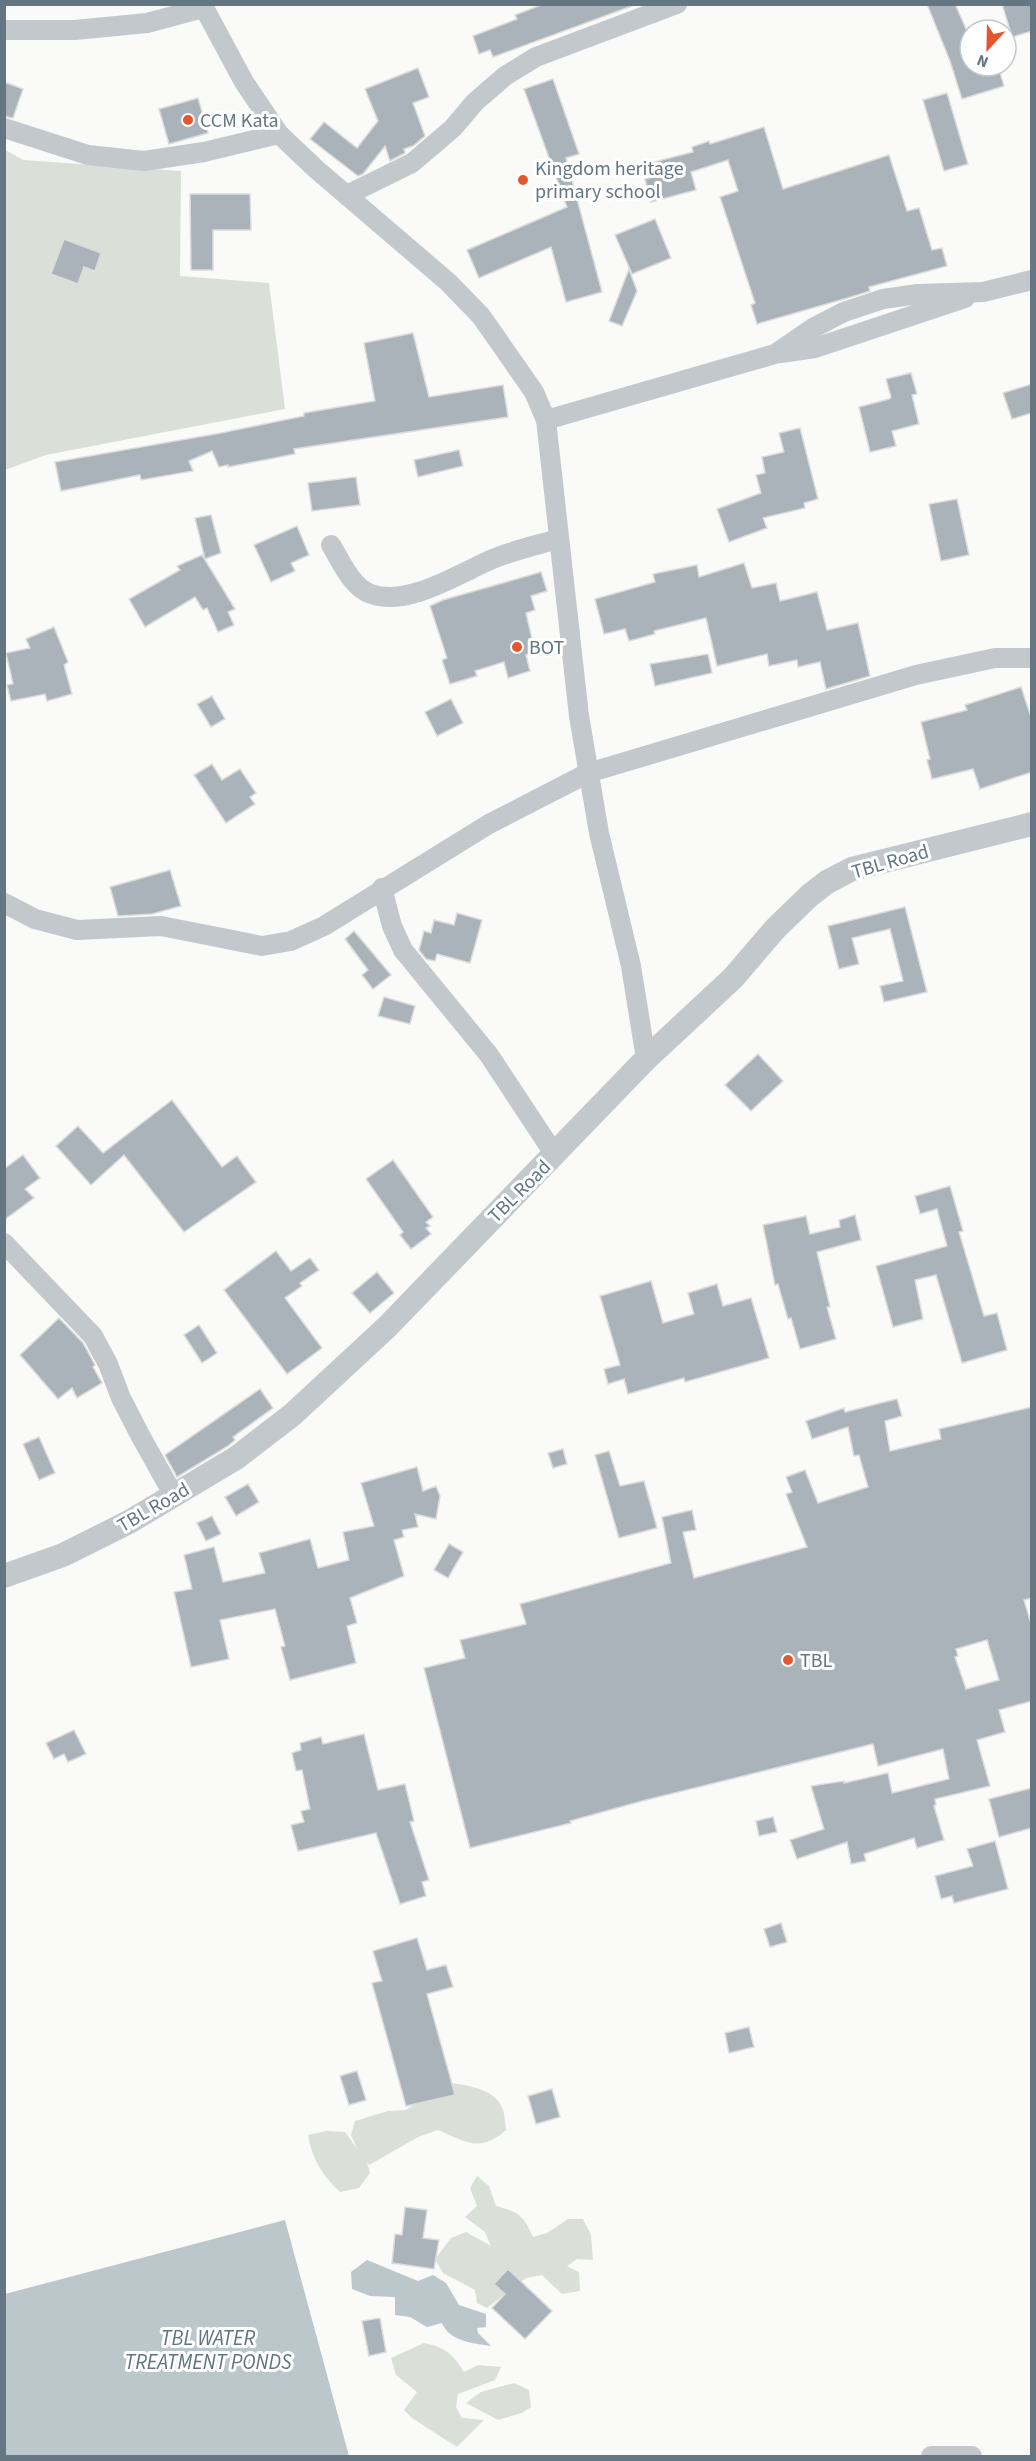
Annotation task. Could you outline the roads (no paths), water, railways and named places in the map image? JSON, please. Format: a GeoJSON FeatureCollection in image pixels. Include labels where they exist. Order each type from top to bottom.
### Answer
{"type":"FeatureCollection","features":[{"type":"Feature","properties":{"kind":"street"},"geometry":{"type":"LineString","coordinates":[[347,195],[412,163],[453,128],[475,102],[505,76],[536,57],[677,4]]}},
{"type":"Feature","properties":{"kind":"street"},"geometry":{"type":"LineString","coordinates":[[4,30],[75,30],[147,23],[203,6],[244,82],[279,134],[440,275],[481,316],[534,392],[546,420],[553,466],[558,539],[588,773],[610,883],[631,966],[646,1059]]}},
{"type":"Feature","properties":{"kind":"street"},"geometry":{"type":"LineString","coordinates":[[4,128],[88,155],[144,160],[204,152],[279,134]]}},
{"type":"Feature","properties":{"kind":"street"},"geometry":{"type":"LineString","coordinates":[[546,420],[775,354],[813,328],[844,312],[884,299],[918,294],[983,292],[1032,279]]}},
{"type":"Feature","properties":{"kind":"street"},"geometry":{"type":"LineString","coordinates":[[331,545],[357,586],[369,594],[384,597],[428,588],[488,561],[558,539]]}},
{"type":"Feature","properties":{"kind":"street"},"geometry":{"type":"LineString","coordinates":[[4,903],[35,919],[77,930],[161,926],[262,946],[291,941],[324,926],[382,888],[489,824],[588,773],[916,675],[994,658],[1032,658]]}},
{"type":"Feature","properties":{"kind":"street","name":"TBL Road"},"geometry":{"type":"LineString","coordinates":[[4,1576],[63,1555],[129,1522],[236,1458],[292,1415],[387,1326],[646,1059],[733,978],[775,929],[827,882],[852,869],[1032,824]]}},
{"type":"Feature","properties":{"kind":"street"},"geometry":{"type":"LineString","coordinates":[[382,888],[392,926],[403,950],[489,1055],[555,1155]]}},
{"type":"Feature","properties":{"kind":"street"},"geometry":{"type":"LineString","coordinates":[[4,1243],[93,1336],[140,1435],[174,1496]]}},
{"type":"Feature","properties":{"kind":"street"},"geometry":{"type":"LineString","coordinates":[[931,2457],[972,2457]]}},
{"type":"Feature","properties":{"kind":"water","name":"TBL WATER TREATMENT PONDS"},"geometry":{"type":"Polygon","coordinates":[[[285,2220],[349,2456],[5,2456],[5,2294],[285,2220]]]}},
{"type":"Feature","properties":{"kind":"water"},"geometry":{"type":"Polygon","coordinates":[[[367,2260],[418,2281],[433,2275],[446,2283],[459,2305],[486,2314],[486,2327],[477,2328],[478,2333],[491,2346],[456,2338],[442,2323],[427,2327],[410,2317],[395,2315],[395,2297],[370,2296],[352,2289],[351,2272],[367,2260]]]}},
{"type":"Feature","properties":{"kind":"place","name":"CCM Kata"},"geometry":{"type":"Point","coordinates":[188,120]}},
{"type":"Feature","properties":{"kind":"place","name":"Kingdom heritage primary school"},"geometry":{"type":"Point","coordinates":[523,180]}},
{"type":"Feature","properties":{"kind":"place","name":"BOT"},"geometry":{"type":"Point","coordinates":[517,647]}},
{"type":"Feature","properties":{"kind":"place","name":"TBL"},"geometry":{"type":"Point","coordinates":[788,1660]}}]}
